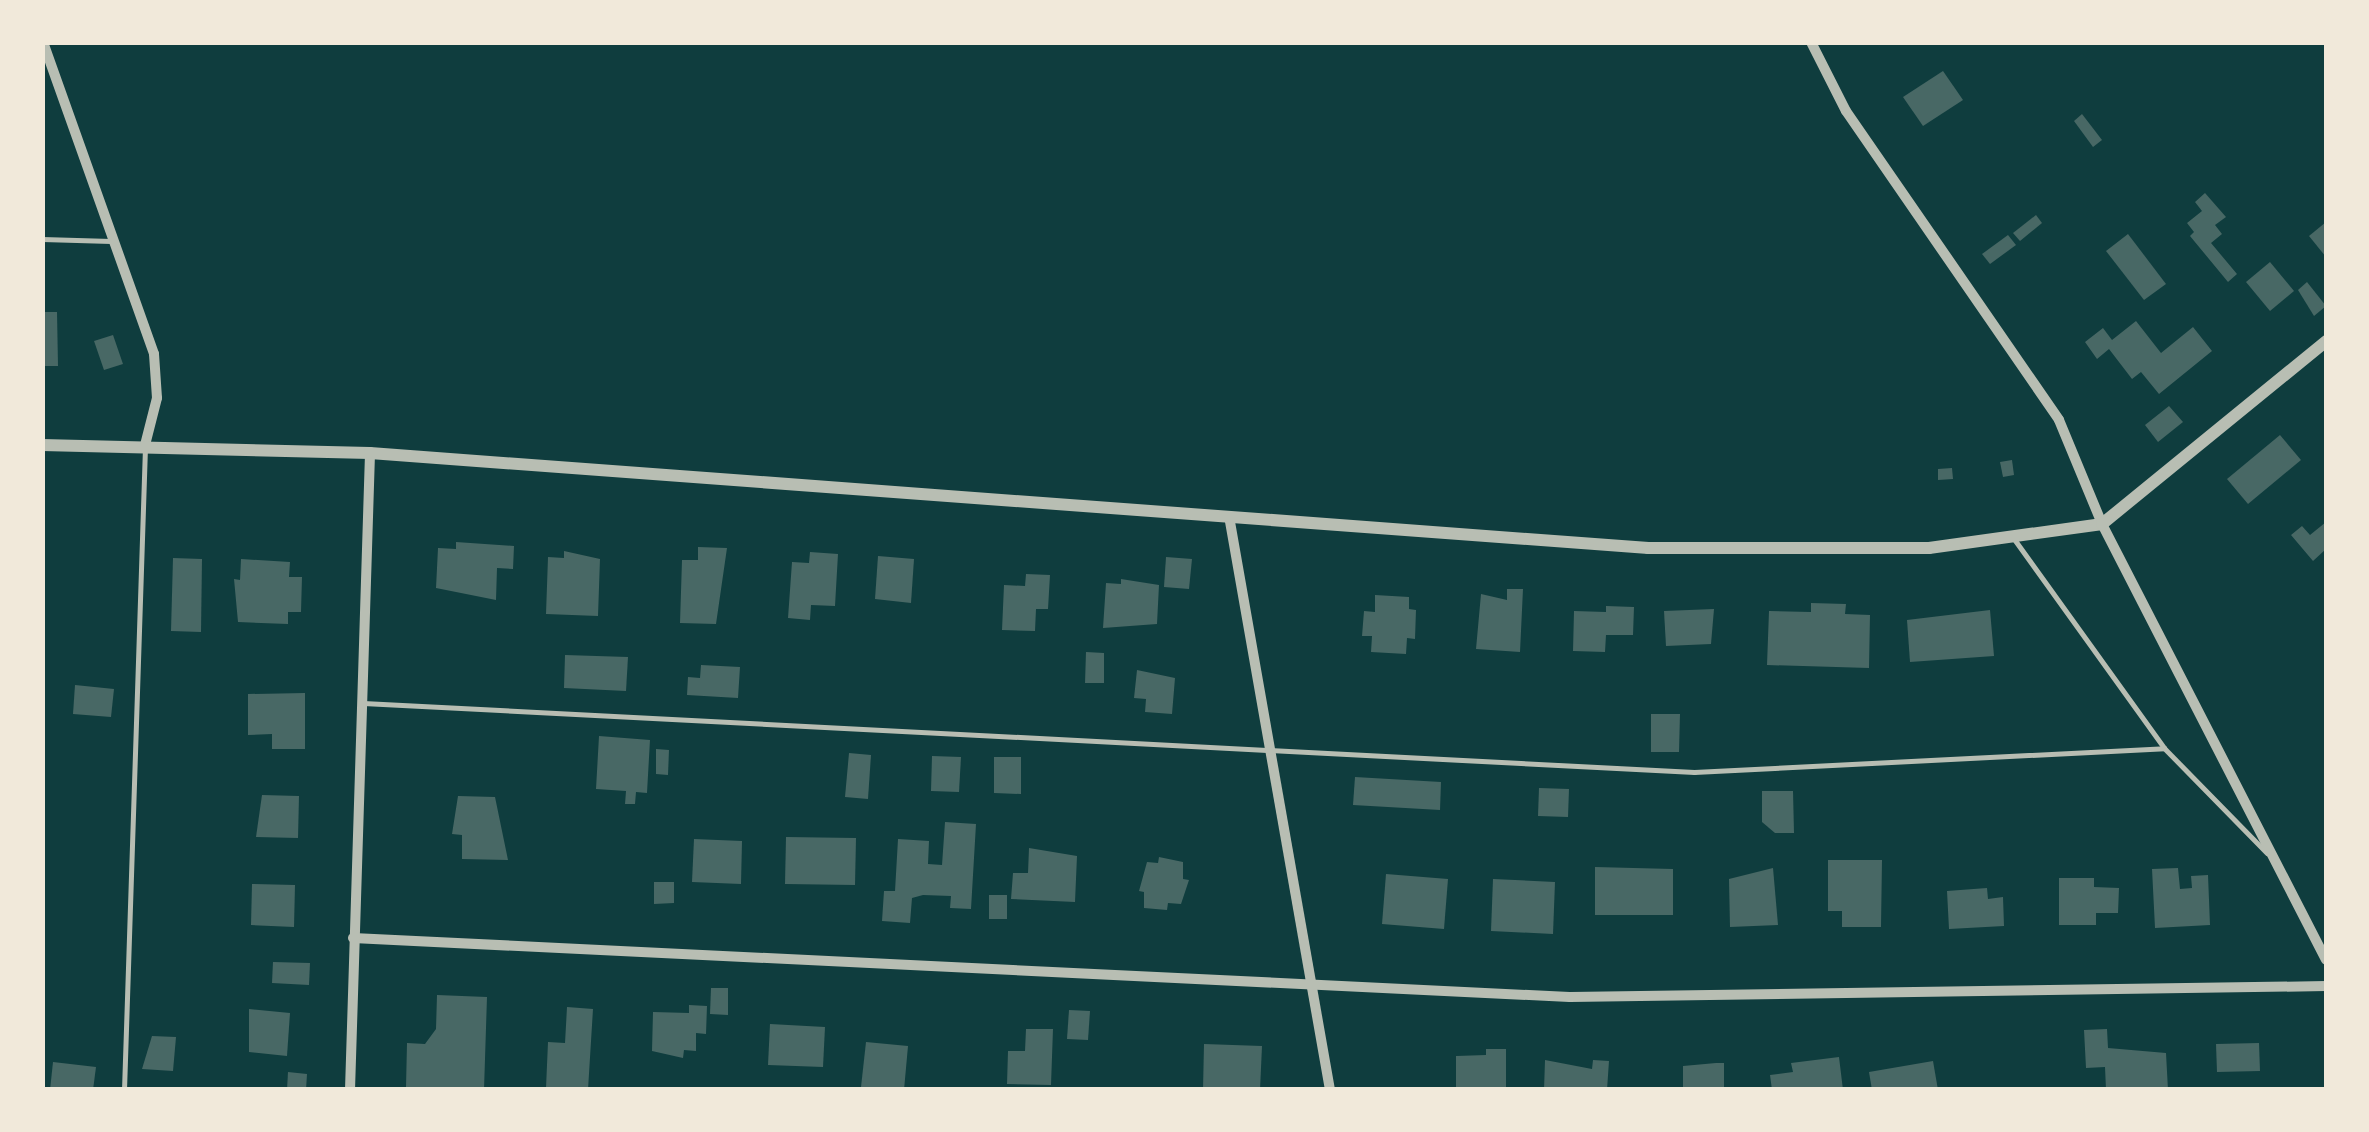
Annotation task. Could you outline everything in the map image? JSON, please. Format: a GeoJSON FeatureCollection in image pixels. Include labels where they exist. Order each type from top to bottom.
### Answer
{"type":"FeatureCollection","features":[{"type":"Feature","properties":{"kind":"street"},"geometry":{"type":"LineString","coordinates":[[43,42],[114,241],[158,381],[145,446]]}},
{"type":"Feature","properties":{"kind":"street"},"geometry":{"type":"LineString","coordinates":[[1811,42],[1846,111],[2059,420],[2102,524],[2326,960]]}},
{"type":"Feature","properties":{"kind":"street"},"geometry":{"type":"LineString","coordinates":[[42,445],[370,453],[1648,548],[1929,548],[2102,524],[2326,341]]}},
{"type":"Feature","properties":{"kind":"street"},"geometry":{"type":"LineString","coordinates":[[350,1090],[370,453]]}},
{"type":"Feature","properties":{"kind":"street"},"geometry":{"type":"LineString","coordinates":[[1229,516],[1274,754],[1330,1090]]}},
{"type":"Feature","properties":{"kind":"street"},"geometry":{"type":"LineString","coordinates":[[353,938],[1314,982],[1570,998],[2326,986]]}},
{"type":"Feature","properties":{"kind":"lane"},"geometry":{"type":"LineString","coordinates":[[42,239],[114,241]]}},
{"type":"Feature","properties":{"kind":"lane"},"geometry":{"type":"LineString","coordinates":[[124,1090],[145,446]]}},
{"type":"Feature","properties":{"kind":"lane"},"geometry":{"type":"LineString","coordinates":[[2012,537],[2164,748],[2274,861]]}},
{"type":"Feature","properties":{"kind":"lane"},"geometry":{"type":"LineString","coordinates":[[360,703],[1274,754],[1694,772],[2164,748]]}},
{"type":"Feature","properties":{"kind":"building"},"geometry":{"type":"Polygon","coordinates":[[[1943,71],[1963,100],[1923,126],[1903,97],[1943,71]]]}},
{"type":"Feature","properties":{"kind":"building"},"geometry":{"type":"Polygon","coordinates":[[[2082,114],[2102,140],[2093,147],[2074,121],[2082,114]]]}},
{"type":"Feature","properties":{"kind":"building"},"geometry":{"type":"Polygon","coordinates":[[[2205,193],[2226,217],[2215,225],[2222,234],[2211,243],[2237,274],[2228,282],[2190,236],[2194,232],[2187,223],[2202,211],[2195,202],[2205,193]]]}},
{"type":"Feature","properties":{"kind":"building"},"geometry":{"type":"Polygon","coordinates":[[[2036,215],[2042,223],[2020,241],[2013,233],[2036,215]]]}},
{"type":"Feature","properties":{"kind":"building"},"geometry":{"type":"Polygon","coordinates":[[[2326,222],[2326,257],[2309,236],[2326,222]]]}},
{"type":"Feature","properties":{"kind":"building"},"geometry":{"type":"Polygon","coordinates":[[[2128,234],[2166,284],[2144,300],[2106,251],[2128,234]]]}},
{"type":"Feature","properties":{"kind":"building"},"geometry":{"type":"Polygon","coordinates":[[[2008,235],[2016,245],[1990,264],[1982,254],[2008,235]]]}},
{"type":"Feature","properties":{"kind":"building"},"geometry":{"type":"Polygon","coordinates":[[[2270,262],[2294,291],[2270,311],[2246,282],[2270,262]]]}},
{"type":"Feature","properties":{"kind":"building"},"geometry":{"type":"Polygon","coordinates":[[[2307,282],[2326,306],[2314,316],[2298,290],[2307,282]]]}},
{"type":"Feature","properties":{"kind":"building"},"geometry":{"type":"Polygon","coordinates":[[[42,312],[57,312],[58,366],[42,366],[42,312]]]}},
{"type":"Feature","properties":{"kind":"building"},"geometry":{"type":"Polygon","coordinates":[[[2136,321],[2161,353],[2193,327],[2212,351],[2159,394],[2141,372],[2132,379],[2109,349],[2097,359],[2085,342],[2103,328],[2112,340],[2136,321]]]}},
{"type":"Feature","properties":{"kind":"building"},"geometry":{"type":"Polygon","coordinates":[[[113,335],[123,364],[104,370],[94,341],[113,335]]]}},
{"type":"Feature","properties":{"kind":"building"},"geometry":{"type":"Polygon","coordinates":[[[2169,406],[2183,422],[2158,442],[2145,425],[2169,406]]]}},
{"type":"Feature","properties":{"kind":"building"},"geometry":{"type":"Polygon","coordinates":[[[2280,435],[2301,460],[2248,504],[2227,479],[2280,435]]]}},
{"type":"Feature","properties":{"kind":"building"},"geometry":{"type":"Polygon","coordinates":[[[2012,460],[2014,475],[2003,477],[2000,462],[2012,460]]]}},
{"type":"Feature","properties":{"kind":"building"},"geometry":{"type":"Polygon","coordinates":[[[1952,468],[1953,479],[1938,480],[1938,469],[1952,468]]]}},
{"type":"Feature","properties":{"kind":"building"},"geometry":{"type":"Polygon","coordinates":[[[2326,522],[2326,549],[2313,561],[2291,535],[2302,526],[2310,535],[2326,522]]]}},
{"type":"Feature","properties":{"kind":"building"},"geometry":{"type":"Polygon","coordinates":[[[456,542],[514,546],[513,569],[497,568],[496,600],[436,588],[438,548],[456,549],[456,542]]]}},
{"type":"Feature","properties":{"kind":"building"},"geometry":{"type":"Polygon","coordinates":[[[698,547],[727,548],[716,624],[680,623],[682,560],[698,560],[698,547]]]}},
{"type":"Feature","properties":{"kind":"building"},"geometry":{"type":"Polygon","coordinates":[[[564,551],[600,559],[598,616],[546,614],[548,557],[564,558],[564,551]]]}},
{"type":"Feature","properties":{"kind":"building"},"geometry":{"type":"Polygon","coordinates":[[[810,552],[838,554],[835,606],[811,605],[810,620],[788,618],[792,562],[809,563],[810,552]]]}},
{"type":"Feature","properties":{"kind":"building"},"geometry":{"type":"Polygon","coordinates":[[[878,556],[914,559],[911,603],[875,599],[878,556]]]}},
{"type":"Feature","properties":{"kind":"building"},"geometry":{"type":"Polygon","coordinates":[[[1166,557],[1192,559],[1189,589],[1164,587],[1166,557]]]}},
{"type":"Feature","properties":{"kind":"building"},"geometry":{"type":"Polygon","coordinates":[[[173,558],[202,559],[201,632],[171,631],[173,558]]]}},
{"type":"Feature","properties":{"kind":"building"},"geometry":{"type":"Polygon","coordinates":[[[241,559],[290,562],[289,577],[302,577],[301,612],[288,612],[288,624],[238,622],[234,579],[240,580],[241,559]]]}},
{"type":"Feature","properties":{"kind":"building"},"geometry":{"type":"Polygon","coordinates":[[[1026,574],[1050,575],[1048,609],[1036,609],[1035,631],[1002,630],[1004,585],[1025,586],[1026,574]]]}},
{"type":"Feature","properties":{"kind":"building"},"geometry":{"type":"Polygon","coordinates":[[[1121,579],[1159,585],[1157,624],[1103,628],[1106,583],[1121,584],[1121,579]]]}},
{"type":"Feature","properties":{"kind":"building"},"geometry":{"type":"Polygon","coordinates":[[[1507,589],[1523,589],[1520,652],[1476,649],[1481,594],[1507,600],[1507,589]]]}},
{"type":"Feature","properties":{"kind":"building"},"geometry":{"type":"Polygon","coordinates":[[[1375,595],[1409,597],[1409,609],[1416,610],[1415,639],[1407,638],[1406,654],[1371,652],[1372,636],[1362,636],[1364,611],[1375,612],[1375,595]]]}},
{"type":"Feature","properties":{"kind":"building"},"geometry":{"type":"Polygon","coordinates":[[[1811,603],[1846,604],[1845,614],[1870,615],[1869,668],[1767,665],[1769,611],[1811,612],[1811,603]]]}},
{"type":"Feature","properties":{"kind":"building"},"geometry":{"type":"Polygon","coordinates":[[[1606,606],[1634,607],[1633,635],[1606,635],[1605,652],[1573,651],[1574,611],[1606,612],[1606,606]]]}},
{"type":"Feature","properties":{"kind":"building"},"geometry":{"type":"Polygon","coordinates":[[[1714,609],[1711,644],[1666,646],[1664,611],[1714,609]]]}},
{"type":"Feature","properties":{"kind":"building"},"geometry":{"type":"Polygon","coordinates":[[[1990,610],[1994,656],[1910,662],[1907,620],[1990,610]]]}},
{"type":"Feature","properties":{"kind":"building"},"geometry":{"type":"Polygon","coordinates":[[[1086,652],[1104,653],[1104,683],[1085,683],[1086,652]]]}},
{"type":"Feature","properties":{"kind":"building"},"geometry":{"type":"Polygon","coordinates":[[[565,655],[628,657],[626,691],[564,688],[565,655]]]}},
{"type":"Feature","properties":{"kind":"building"},"geometry":{"type":"Polygon","coordinates":[[[701,665],[740,667],[738,698],[687,695],[688,677],[700,678],[701,665]]]}},
{"type":"Feature","properties":{"kind":"building"},"geometry":{"type":"Polygon","coordinates":[[[1137,670],[1175,678],[1172,714],[1145,712],[1146,699],[1134,698],[1137,670]]]}},
{"type":"Feature","properties":{"kind":"building"},"geometry":{"type":"Polygon","coordinates":[[[75,685],[114,689],[111,717],[73,714],[75,685]]]}},
{"type":"Feature","properties":{"kind":"building"},"geometry":{"type":"Polygon","coordinates":[[[305,693],[305,749],[272,749],[272,734],[248,735],[248,694],[305,693]]]}},
{"type":"Feature","properties":{"kind":"building"},"geometry":{"type":"Polygon","coordinates":[[[1651,714],[1680,714],[1679,752],[1651,752],[1651,714]]]}},
{"type":"Feature","properties":{"kind":"building"},"geometry":{"type":"Polygon","coordinates":[[[599,736],[650,740],[647,793],[636,792],[635,804],[625,804],[626,791],[596,789],[599,736]]]}},
{"type":"Feature","properties":{"kind":"building"},"geometry":{"type":"Polygon","coordinates":[[[656,749],[669,750],[668,775],[656,774],[656,749]]]}},
{"type":"Feature","properties":{"kind":"building"},"geometry":{"type":"Polygon","coordinates":[[[849,753],[871,755],[868,799],[845,797],[849,753]]]}},
{"type":"Feature","properties":{"kind":"building"},"geometry":{"type":"Polygon","coordinates":[[[932,756],[961,757],[959,792],[931,791],[932,756]]]}},
{"type":"Feature","properties":{"kind":"building"},"geometry":{"type":"Polygon","coordinates":[[[994,757],[1021,757],[1021,794],[994,793],[994,757]]]}},
{"type":"Feature","properties":{"kind":"building"},"geometry":{"type":"Polygon","coordinates":[[[1355,777],[1441,782],[1440,810],[1353,805],[1355,777]]]}},
{"type":"Feature","properties":{"kind":"building"},"geometry":{"type":"Polygon","coordinates":[[[1539,788],[1569,789],[1568,817],[1538,816],[1539,788]]]}},
{"type":"Feature","properties":{"kind":"building"},"geometry":{"type":"Polygon","coordinates":[[[1762,791],[1793,791],[1794,833],[1775,833],[1762,822],[1762,791]]]}},
{"type":"Feature","properties":{"kind":"building"},"geometry":{"type":"Polygon","coordinates":[[[262,795],[299,796],[298,838],[256,837],[262,795]]]}},
{"type":"Feature","properties":{"kind":"building"},"geometry":{"type":"Polygon","coordinates":[[[458,796],[495,797],[508,860],[462,859],[462,835],[452,834],[458,796]]]}},
{"type":"Feature","properties":{"kind":"building"},"geometry":{"type":"Polygon","coordinates":[[[945,822],[976,824],[971,909],[950,908],[951,896],[923,895],[912,898],[910,923],[882,921],[884,891],[895,891],[898,839],[929,841],[928,864],[942,865],[945,822]]]}},
{"type":"Feature","properties":{"kind":"building"},"geometry":{"type":"Polygon","coordinates":[[[786,837],[856,838],[855,885],[785,884],[786,837]]]}},
{"type":"Feature","properties":{"kind":"building"},"geometry":{"type":"Polygon","coordinates":[[[694,839],[742,841],[741,884],[692,882],[694,839]]]}},
{"type":"Feature","properties":{"kind":"building"},"geometry":{"type":"Polygon","coordinates":[[[1029,848],[1077,856],[1075,902],[1011,899],[1013,873],[1028,873],[1029,848]]]}},
{"type":"Feature","properties":{"kind":"building"},"geometry":{"type":"Polygon","coordinates":[[[1159,857],[1183,862],[1183,879],[1189,880],[1181,904],[1168,903],[1167,910],[1144,908],[1144,892],[1139,891],[1147,862],[1158,863],[1159,857]]]}},
{"type":"Feature","properties":{"kind":"building"},"geometry":{"type":"Polygon","coordinates":[[[1828,860],[1882,860],[1881,927],[1842,927],[1842,911],[1828,911],[1828,860]]]}},
{"type":"Feature","properties":{"kind":"building"},"geometry":{"type":"Polygon","coordinates":[[[1595,867],[1673,869],[1673,915],[1595,915],[1595,867]]]}},
{"type":"Feature","properties":{"kind":"building"},"geometry":{"type":"Polygon","coordinates":[[[1773,868],[1778,925],[1730,927],[1729,879],[1773,868]]]}},
{"type":"Feature","properties":{"kind":"building"},"geometry":{"type":"Polygon","coordinates":[[[2178,868],[2180,889],[2192,888],[2191,876],[2208,875],[2210,925],[2155,928],[2152,869],[2178,868]]]}},
{"type":"Feature","properties":{"kind":"building"},"geometry":{"type":"Polygon","coordinates":[[[1386,874],[1448,879],[1444,929],[1382,924],[1386,874]]]}},
{"type":"Feature","properties":{"kind":"building"},"geometry":{"type":"Polygon","coordinates":[[[2059,878],[2094,878],[2094,887],[2119,888],[2118,913],[2096,913],[2096,925],[2059,925],[2059,878]]]}},
{"type":"Feature","properties":{"kind":"building"},"geometry":{"type":"Polygon","coordinates":[[[1493,879],[1555,882],[1553,934],[1491,931],[1493,879]]]}},
{"type":"Feature","properties":{"kind":"building"},"geometry":{"type":"Polygon","coordinates":[[[654,882],[674,882],[674,903],[654,904],[654,882]]]}},
{"type":"Feature","properties":{"kind":"building"},"geometry":{"type":"Polygon","coordinates":[[[252,884],[295,885],[294,927],[251,925],[252,884]]]}},
{"type":"Feature","properties":{"kind":"building"},"geometry":{"type":"Polygon","coordinates":[[[1987,888],[1988,899],[2003,897],[2004,926],[1949,929],[1947,891],[1987,888]]]}},
{"type":"Feature","properties":{"kind":"building"},"geometry":{"type":"Polygon","coordinates":[[[989,895],[1007,895],[1007,919],[989,919],[989,895]]]}},
{"type":"Feature","properties":{"kind":"building"},"geometry":{"type":"Polygon","coordinates":[[[273,962],[310,963],[309,985],[272,983],[273,962]]]}},
{"type":"Feature","properties":{"kind":"building"},"geometry":{"type":"Polygon","coordinates":[[[711,988],[728,988],[728,1015],[710,1014],[711,988]]]}},
{"type":"Feature","properties":{"kind":"building"},"geometry":{"type":"Polygon","coordinates":[[[437,995],[487,997],[484,1090],[406,1087],[407,1043],[425,1044],[436,1029],[437,995]]]}},
{"type":"Feature","properties":{"kind":"building"},"geometry":{"type":"Polygon","coordinates":[[[689,1005],[707,1006],[706,1034],[696,1033],[696,1051],[684,1050],[683,1058],[652,1051],[653,1012],[689,1013],[689,1005]]]}},
{"type":"Feature","properties":{"kind":"building"},"geometry":{"type":"Polygon","coordinates":[[[567,1007],[593,1009],[588,1090],[546,1088],[548,1042],[565,1043],[567,1007]]]}},
{"type":"Feature","properties":{"kind":"building"},"geometry":{"type":"Polygon","coordinates":[[[249,1009],[290,1013],[287,1056],[249,1052],[249,1009]]]}},
{"type":"Feature","properties":{"kind":"building"},"geometry":{"type":"Polygon","coordinates":[[[1069,1010],[1090,1011],[1088,1040],[1067,1039],[1069,1010]]]}},
{"type":"Feature","properties":{"kind":"building"},"geometry":{"type":"Polygon","coordinates":[[[770,1024],[825,1027],[823,1067],[768,1065],[770,1024]]]}},
{"type":"Feature","properties":{"kind":"building"},"geometry":{"type":"Polygon","coordinates":[[[1026,1029],[1053,1029],[1051,1085],[1007,1084],[1008,1051],[1025,1051],[1026,1029]]]}},
{"type":"Feature","properties":{"kind":"building"},"geometry":{"type":"Polygon","coordinates":[[[2107,1029],[2108,1048],[2166,1053],[2168,1090],[2106,1090],[2105,1067],[2086,1068],[2084,1030],[2107,1029]]]}},
{"type":"Feature","properties":{"kind":"building"},"geometry":{"type":"Polygon","coordinates":[[[152,1036],[176,1037],[173,1071],[142,1069],[152,1036]]]}},
{"type":"Feature","properties":{"kind":"building"},"geometry":{"type":"Polygon","coordinates":[[[866,1042],[908,1046],[904,1090],[861,1087],[866,1042]]]}},
{"type":"Feature","properties":{"kind":"building"},"geometry":{"type":"Polygon","coordinates":[[[2259,1043],[2260,1071],[2217,1072],[2216,1044],[2259,1043]]]}},
{"type":"Feature","properties":{"kind":"building"},"geometry":{"type":"Polygon","coordinates":[[[1204,1044],[1262,1046],[1260,1090],[1203,1090],[1204,1044]]]}},
{"type":"Feature","properties":{"kind":"building"},"geometry":{"type":"Polygon","coordinates":[[[1486,1049],[1506,1049],[1506,1090],[1456,1090],[1456,1056],[1486,1055],[1486,1049]]]}},
{"type":"Feature","properties":{"kind":"building"},"geometry":{"type":"Polygon","coordinates":[[[1839,1057],[1843,1090],[1772,1090],[1770,1075],[1793,1072],[1791,1063],[1839,1057]]]}},
{"type":"Feature","properties":{"kind":"building"},"geometry":{"type":"Polygon","coordinates":[[[1545,1060],[1592,1069],[1593,1060],[1609,1061],[1607,1090],[1544,1090],[1545,1060]]]}},
{"type":"Feature","properties":{"kind":"building"},"geometry":{"type":"Polygon","coordinates":[[[1933,1061],[1938,1090],[1872,1090],[1869,1072],[1933,1061]]]}},
{"type":"Feature","properties":{"kind":"building"},"geometry":{"type":"Polygon","coordinates":[[[53,1062],[96,1067],[93,1090],[50,1090],[53,1062]]]}},
{"type":"Feature","properties":{"kind":"building"},"geometry":{"type":"Polygon","coordinates":[[[1724,1063],[1724,1090],[1683,1090],[1683,1066],[1724,1063]]]}},
{"type":"Feature","properties":{"kind":"building"},"geometry":{"type":"Polygon","coordinates":[[[288,1072],[307,1074],[306,1090],[287,1090],[288,1072]]]}}]}
